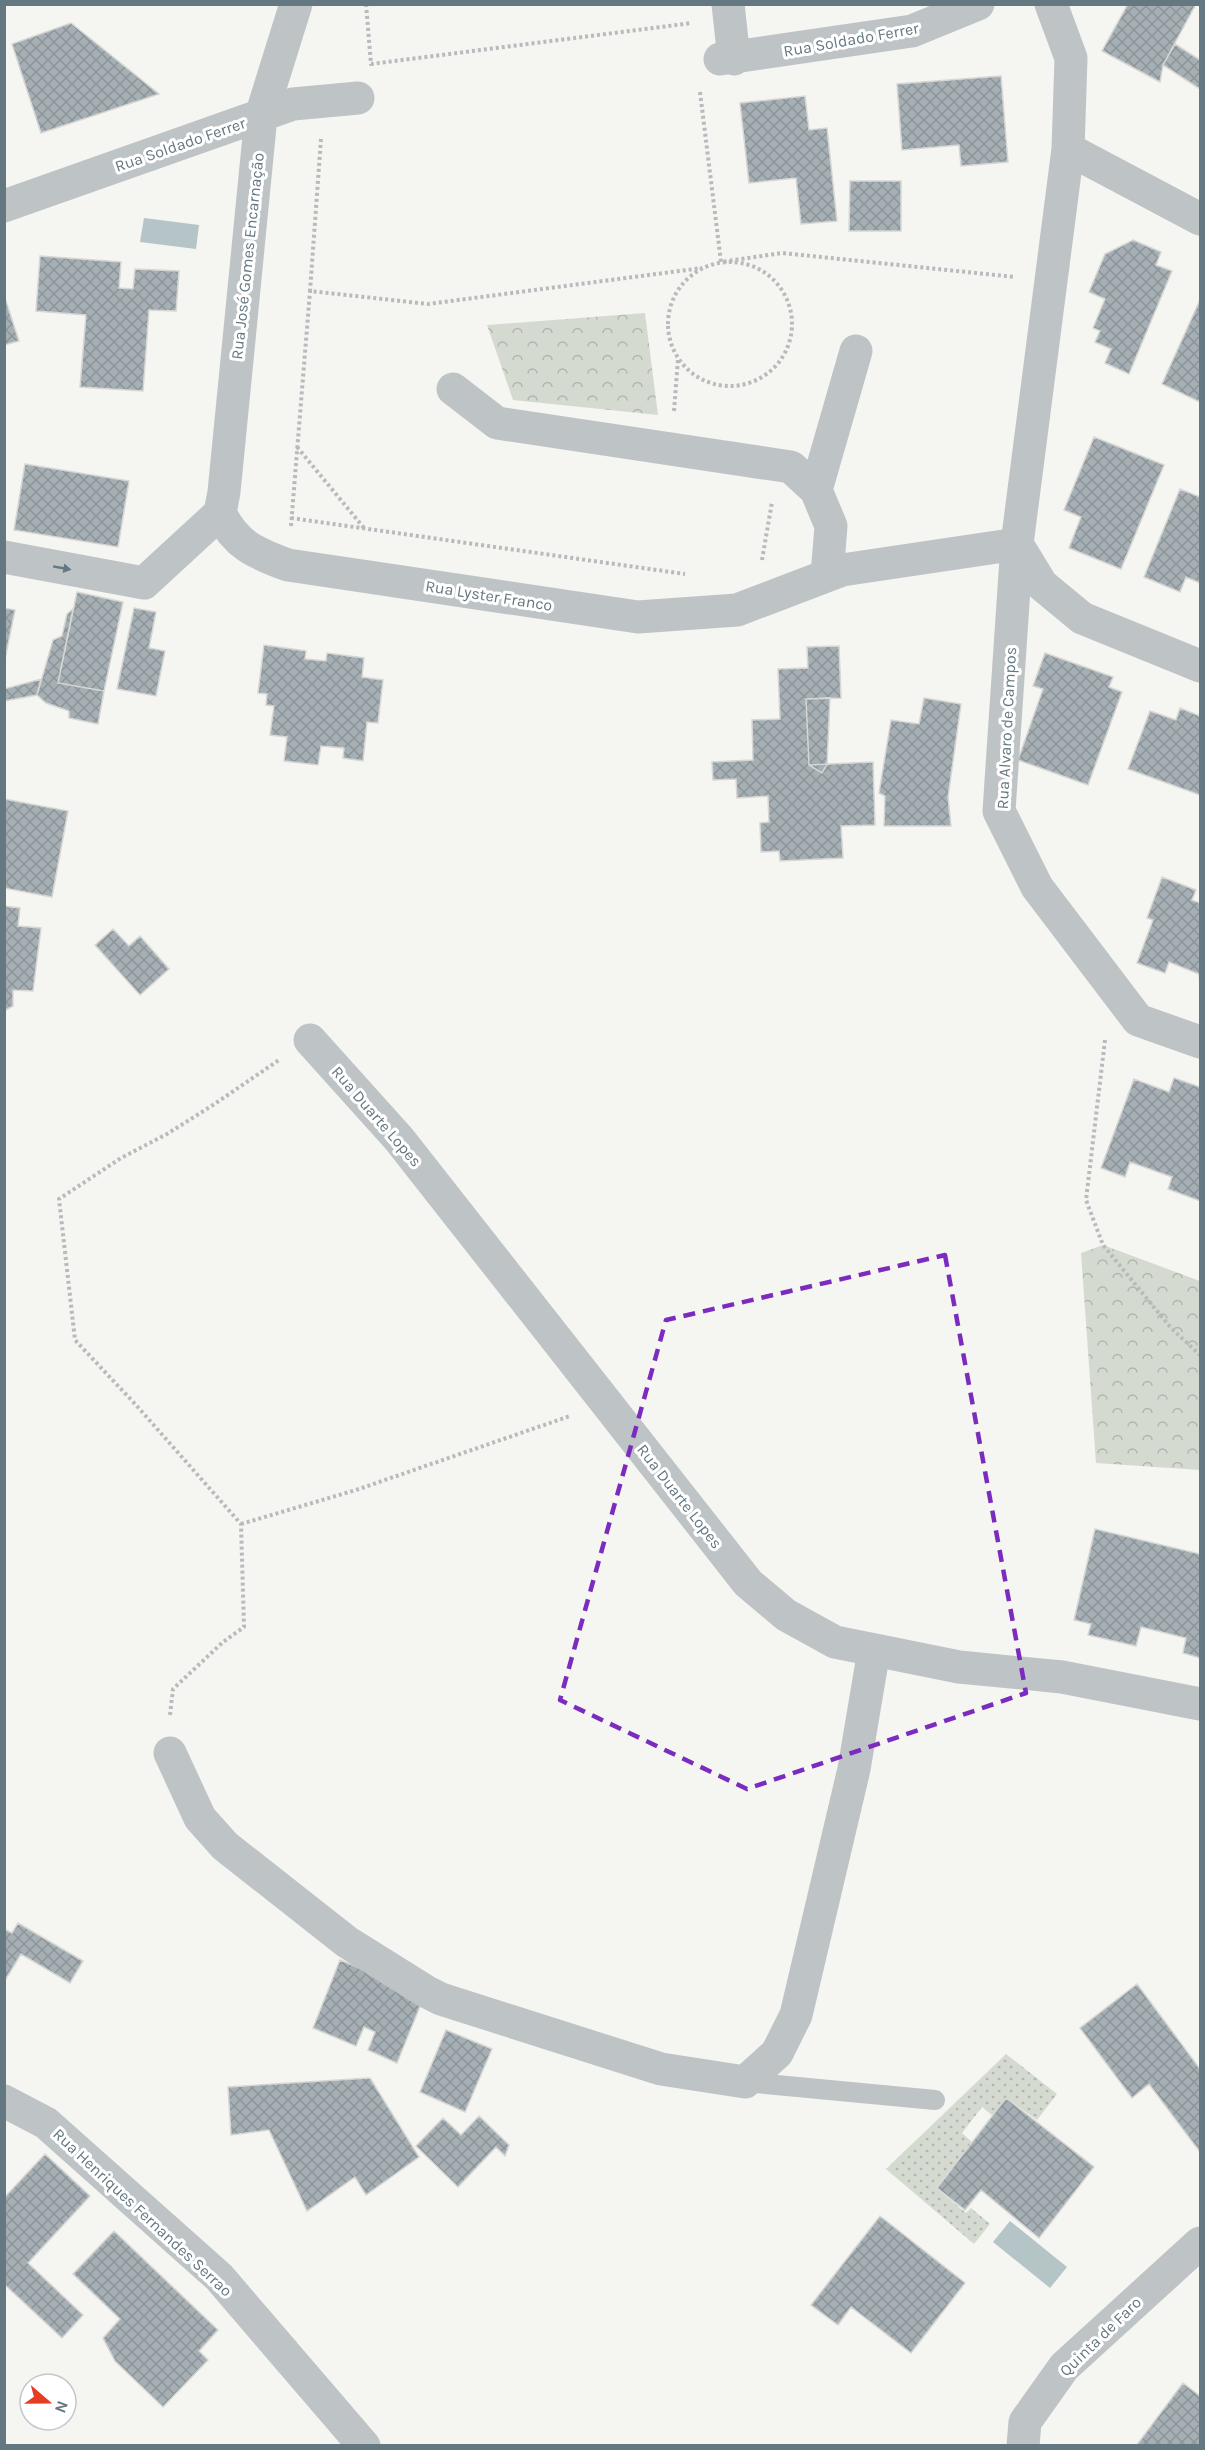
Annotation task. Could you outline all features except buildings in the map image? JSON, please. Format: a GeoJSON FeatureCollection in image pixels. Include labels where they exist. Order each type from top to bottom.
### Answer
{"type":"FeatureCollection","features":[{"type":"Feature","properties":{"kind":"street","name":"Rua José Gomes Encarnação"},"geometry":{"type":"LineString","coordinates":[[220,513],[224,492],[261,116],[296,4]]}},
{"type":"Feature","properties":{"kind":"street","name":"Rua Soldado Ferrer"},"geometry":{"type":"LineString","coordinates":[[729,12],[727,59],[912,31],[978,4]]}},
{"type":"Feature","properties":{"kind":"street","name":"Rua Alvaro de Campos"},"geometry":{"type":"LineString","coordinates":[[1051,4],[1071,58],[1068,149],[1017,544],[999,811],[1037,887],[1138,1020],[1200,1042]]}},
{"type":"Feature","properties":{"kind":"street","name":"Rua Soldado Ferrer"},"geometry":{"type":"LineString","coordinates":[[4,206],[293,104],[358,98]]}},
{"type":"Feature","properties":{"kind":"street"},"geometry":{"type":"LineString","coordinates":[[1068,149],[1200,219]]}},
{"type":"Feature","properties":{"kind":"street"},"geometry":{"type":"LineString","coordinates":[[816,490],[856,351]]}},
{"type":"Feature","properties":{"kind":"street"},"geometry":{"type":"LineString","coordinates":[[453,389],[497,423],[791,467],[816,490],[831,526],[827,575]]}},
{"type":"Feature","properties":{"kind":"street"},"geometry":{"type":"LineString","coordinates":[[4,557],[144,583],[220,513]]}},
{"type":"Feature","properties":{"kind":"street","name":"Rua Lyster Franco"},"geometry":{"type":"LineString","coordinates":[[220,513],[230,532],[258,555],[288,565],[638,617],[737,610],[842,570],[1017,544]]}},
{"type":"Feature","properties":{"kind":"street"},"geometry":{"type":"LineString","coordinates":[[1017,544],[1042,585],[1082,618],[1200,666]]}},
{"type":"Feature","properties":{"kind":"street","name":"Rua Duarte Lopes"},"geometry":{"type":"LineString","coordinates":[[310,1040],[399,1138],[748,1583],[786,1615],[835,1642],[959,1667],[1062,1677],[1200,1704]]}},
{"type":"Feature","properties":{"kind":"street"},"geometry":{"type":"LineString","coordinates":[[170,1754],[200,1818],[225,1846],[347,1942],[427,1992],[441,1999],[661,2069],[745,2082],[777,2053],[796,2015],[854,1768],[874,1650]]}},
{"type":"Feature","properties":{"kind":"street","name":"Rua Henriques Fernandes Serrao"},"geometry":{"type":"LineString","coordinates":[[4,2101],[46,2123],[219,2277],[364,2445]]}},
{"type":"Feature","properties":{"kind":"street","name":"Quinta de Faro"},"geometry":{"type":"LineString","coordinates":[[1023,2445],[1025,2422],[1065,2367],[1200,2242]]}},
{"type":"Feature","properties":{"kind":"lane"},"geometry":{"type":"LineString","coordinates":[[745,2082],[935,2100]]}},
{"type":"Feature","properties":{"kind":"path"},"geometry":{"type":"LineString","coordinates":[[366,4],[371,64],[729,12]]}},
{"type":"Feature","properties":{"kind":"path"},"geometry":{"type":"LineString","coordinates":[[699,86],[721,262]]}},
{"type":"Feature","properties":{"kind":"path"},"geometry":{"type":"LineString","coordinates":[[288,565],[324,101]]}},
{"type":"Feature","properties":{"kind":"path"},"geometry":{"type":"LineString","coordinates":[[310,291],[428,304],[702,268],[721,262],[782,253],[1051,281]]}},
{"type":"Feature","properties":{"kind":"path"},"geometry":{"type":"LineString","coordinates":[[702,268],[686,279],[674,297],[668,317],[669,339],[678,358],[693,374],[712,384],[732,387],[754,382],[771,371],[786,354],[792,336],[792,315],[787,297],[776,280],[760,268],[741,262],[721,262]]}},
{"type":"Feature","properties":{"kind":"path"},"geometry":{"type":"LineString","coordinates":[[671,449],[678,358]]}},
{"type":"Feature","properties":{"kind":"path"},"geometry":{"type":"LineString","coordinates":[[297,447],[364,529]]}},
{"type":"Feature","properties":{"kind":"path"},"geometry":{"type":"LineString","coordinates":[[760,572],[772,501]]}},
{"type":"Feature","properties":{"kind":"path"},"geometry":{"type":"LineString","coordinates":[[291,519],[688,574]]}},
{"type":"Feature","properties":{"kind":"path"},"geometry":{"type":"LineString","coordinates":[[1112,988],[1086,1200],[1103,1245],[1171,1328],[1200,1355]]}},
{"type":"Feature","properties":{"kind":"path"},"geometry":{"type":"LineString","coordinates":[[173,1689],[223,1642],[244,1627],[241,1524],[136,1404],[75,1340],[59,1199],[121,1158],[167,1134],[213,1105],[310,1040]]}},
{"type":"Feature","properties":{"kind":"path"},"geometry":{"type":"LineString","coordinates":[[241,1524],[441,1462],[541,1428],[604,1402]]}},
{"type":"Feature","properties":{"kind":"highlighted area"},"geometry":{"type":"Polygon","coordinates":[[[945,1255],[1026,1693],[747,1789],[560,1700],[666,1320],[945,1255]]]}},
{"type":"Feature","properties":{"kind":"green space"},"geometry":{"type":"Polygon","coordinates":[[[645,313],[658,415],[513,400],[487,325],[645,313]]]}},
{"type":"Feature","properties":{"kind":"green space"},"geometry":{"type":"Polygon","coordinates":[[[1103,1245],[1200,1281],[1200,1470],[1096,1463],[1081,1253],[1103,1245]]]}},
{"type":"Feature","properties":{"kind":"green space"},"geometry":{"type":"Polygon","coordinates":[[[1006,2054],[1057,2094],[1037,2120],[1006,2098],[993,2116],[982,2107],[962,2133],[972,2142],[936,2188],[966,2213],[971,2208],[990,2224],[974,2244],[886,2169],[1006,2054]]]}},
{"type":"Feature","properties":{"kind":"shaded area"},"geometry":{"type":"Polygon","coordinates":[[[144,218],[199,225],[196,249],[140,242],[144,218]]]}},
{"type":"Feature","properties":{"kind":"shaded area"},"geometry":{"type":"Polygon","coordinates":[[[1010,2221],[1067,2267],[1050,2288],[993,2242],[1010,2221]]]}}]}
